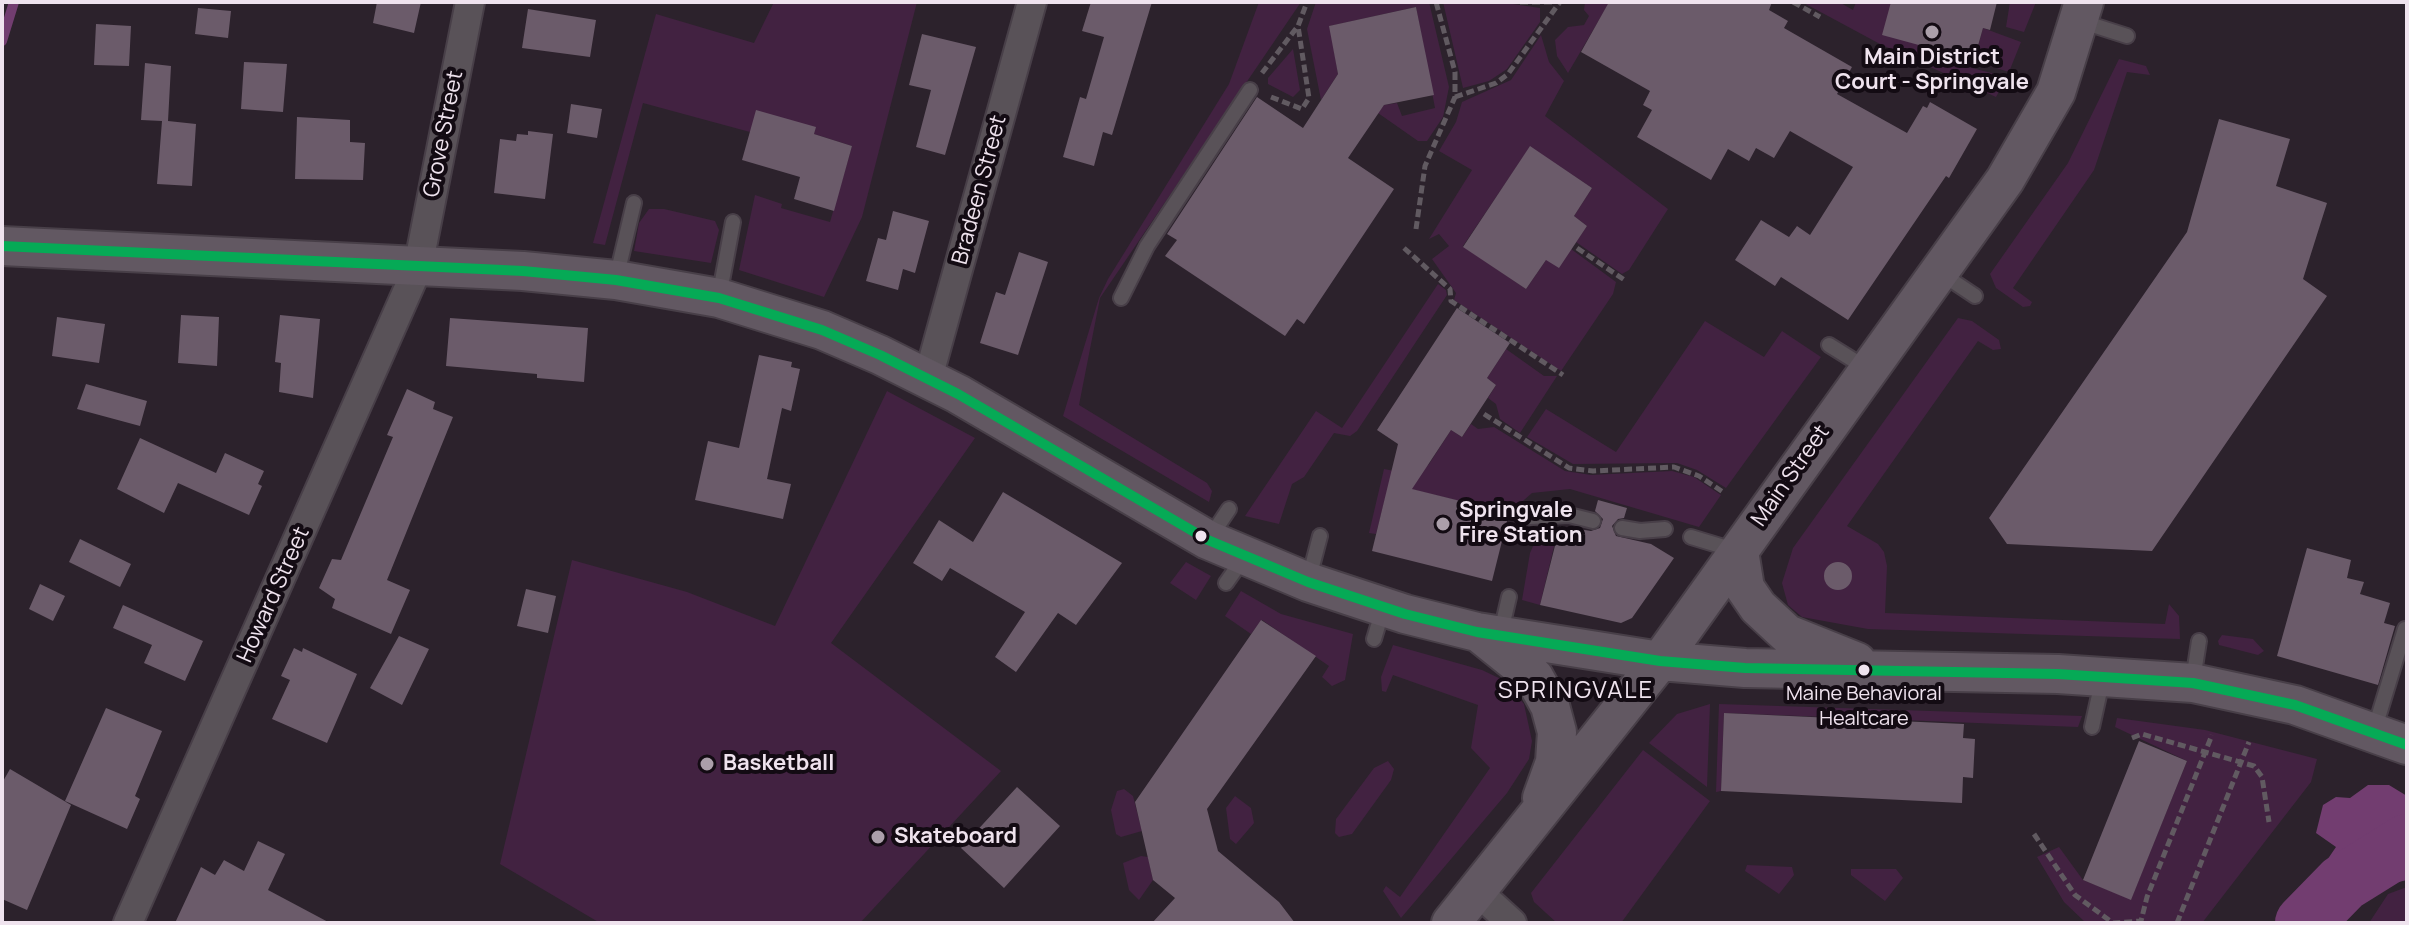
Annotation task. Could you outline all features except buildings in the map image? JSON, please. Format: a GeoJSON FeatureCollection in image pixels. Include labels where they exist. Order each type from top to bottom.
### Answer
{"type":"FeatureCollection","features":[{"type":"Feature","properties":{"kind":"main road","name":"Main Street"},"geometry":{"type":"LineString","coordinates":[[1451,923],[1660,661],[1866,368],[1939,272],[2032,136],[2056,92],[2082,12]]}},
{"type":"Feature","properties":{"kind":"main road"},"geometry":{"type":"LineString","coordinates":[[2,246],[616,280],[719,298],[822,330],[928,378],[1219,525],[1235,570],[1308,582],[1379,624],[1489,634],[1660,661],[1745,668],[2103,677],[2193,683],[2295,705],[2390,738]]}},
{"type":"Feature","properties":{"kind":"main road"},"geometry":{"type":"LineString","coordinates":[[1739,551],[1745,588],[1758,607],[1787,634],[1879,670]]}},
{"type":"Feature","properties":{"kind":"main road"},"geometry":{"type":"LineString","coordinates":[[1489,634],[1534,677],[1550,706],[1557,732],[1555,762],[1531,825]]}},
{"type":"Feature","properties":{"kind":"street","name":"Grove Street"},"geometry":{"type":"LineString","coordinates":[[418,267],[470,2]]}},
{"type":"Feature","properties":{"kind":"street","name":"Bradeen Street"},"geometry":{"type":"LineString","coordinates":[[928,378],[1032,2]]}},
{"type":"Feature","properties":{"kind":"street","name":"Howard Street"},"geometry":{"type":"LineString","coordinates":[[128,923],[418,267]]}},
{"type":"Feature","properties":{"kind":"street"},"geometry":{"type":"LineString","coordinates":[[1478,892],[1512,923]]}},
{"type":"Feature","properties":{"kind":"lane"},"geometry":{"type":"LineString","coordinates":[[2082,12],[2127,36]]}},
{"type":"Feature","properties":{"kind":"lane"},"geometry":{"type":"LineString","coordinates":[[1121,298],[1147,246],[1250,90]]}},
{"type":"Feature","properties":{"kind":"lane"},"geometry":{"type":"LineString","coordinates":[[616,280],[634,203]]}},
{"type":"Feature","properties":{"kind":"lane"},"geometry":{"type":"LineString","coordinates":[[719,298],[733,222]]}},
{"type":"Feature","properties":{"kind":"lane"},"geometry":{"type":"LineString","coordinates":[[1939,272],[1975,296]]}},
{"type":"Feature","properties":{"kind":"lane"},"geometry":{"type":"LineString","coordinates":[[1829,345],[1866,368]]}},
{"type":"Feature","properties":{"kind":"lane"},"geometry":{"type":"LineString","coordinates":[[1530,517],[1569,515],[1593,521]]}},
{"type":"Feature","properties":{"kind":"lane"},"geometry":{"type":"LineString","coordinates":[[1622,528],[1640,531],[1665,529]]}},
{"type":"Feature","properties":{"kind":"lane"},"geometry":{"type":"LineString","coordinates":[[1308,582],[1320,536]]}},
{"type":"Feature","properties":{"kind":"lane"},"geometry":{"type":"LineString","coordinates":[[1691,537],[1739,551]]}},
{"type":"Feature","properties":{"kind":"lane"},"geometry":{"type":"LineString","coordinates":[[1489,634],[1509,597]]}},
{"type":"Feature","properties":{"kind":"lane"},"geometry":{"type":"LineString","coordinates":[[2390,738],[2405,629]]}},
{"type":"Feature","properties":{"kind":"lane"},"geometry":{"type":"LineString","coordinates":[[2193,683],[2199,641]]}},
{"type":"Feature","properties":{"kind":"lane"},"geometry":{"type":"LineString","coordinates":[[2092,727],[2103,677]]}},
{"type":"Feature","properties":{"kind":"path"},"geometry":{"type":"LineString","coordinates":[[1298,26],[1309,98],[1302,109],[1250,90],[1298,26],[1307,2]]}},
{"type":"Feature","properties":{"kind":"path"},"geometry":{"type":"LineString","coordinates":[[1416,229],[1425,166],[1455,97],[1455,72],[1436,2]]}},
{"type":"Feature","properties":{"kind":"path"},"geometry":{"type":"LineString","coordinates":[[1520,2],[1558,2]]}},
{"type":"Feature","properties":{"kind":"path"},"geometry":{"type":"LineString","coordinates":[[1455,97],[1496,83],[1508,74],[1558,2]]}},
{"type":"Feature","properties":{"kind":"path"},"geometry":{"type":"LineString","coordinates":[[1793,2],[1820,17]]}},
{"type":"Feature","properties":{"kind":"path"},"geometry":{"type":"LineString","coordinates":[[1404,248],[1450,289],[1451,301],[1563,375]]}},
{"type":"Feature","properties":{"kind":"path"},"geometry":{"type":"LineString","coordinates":[[1577,248],[1626,281]]}},
{"type":"Feature","properties":{"kind":"path"},"geometry":{"type":"LineString","coordinates":[[1484,414],[1569,468],[1593,471],[1674,467],[1699,476],[1723,492]]}},
{"type":"Feature","properties":{"kind":"path"},"geometry":{"type":"LineString","coordinates":[[2132,738],[2142,734],[2205,750],[2241,761],[2261,773],[2269,822]]}},
{"type":"Feature","properties":{"kind":"path"},"geometry":{"type":"LineString","coordinates":[[2034,834],[2075,895],[2113,923],[2141,922],[2147,897],[2212,735]]}},
{"type":"Feature","properties":{"kind":"path"},"geometry":{"type":"LineString","coordinates":[[2177,923],[2249,742]]}},
{"type":"Feature","properties":{"kind":"shaded area"},"geometry":{"type":"Polygon","coordinates":[[[774,2],[917,2],[862,217],[824,297],[739,270],[755,195],[782,204],[781,208],[830,222],[852,146],[814,134],[815,127],[750,132],[643,103],[605,245],[593,243],[656,14],[754,43],[774,2]]]}},
{"type":"Feature","properties":{"kind":"shaded area"},"geometry":{"type":"Polygon","coordinates":[[[1259,2],[1301,2],[1100,298],[1079,405],[1207,483],[1212,491],[1209,502],[1063,416],[1099,298],[1229,84],[1259,2]]]}},
{"type":"Feature","properties":{"kind":"shaded area"},"geometry":{"type":"Polygon","coordinates":[[[1316,2],[1429,2],[1449,87],[1443,117],[1427,141],[1418,141],[1378,113],[1384,105],[1397,103],[1402,116],[1435,108],[1416,7],[1330,26],[1338,74],[1321,100],[1307,29],[1316,2]]]}},
{"type":"Feature","properties":{"kind":"shaded area"},"geometry":{"type":"Polygon","coordinates":[[[1443,2],[1500,2],[1540,8],[1540,22],[1507,69],[1489,81],[1463,88],[1443,2]]]}},
{"type":"Feature","properties":{"kind":"shaded area"},"geometry":{"type":"Polygon","coordinates":[[[1585,2],[1609,3],[1568,73],[1557,56],[1555,40],[1568,27],[1584,25],[1589,16],[1584,10],[1585,2]]]}},
{"type":"Feature","properties":{"kind":"shaded area"},"geometry":{"type":"Polygon","coordinates":[[[1802,2],[1839,2],[1853,10],[1856,2],[1891,2],[1939,50],[1937,59],[2007,77],[1996,97],[1880,44],[1802,2]]]}},
{"type":"Feature","properties":{"kind":"shaded area"},"geometry":{"type":"Polygon","coordinates":[[[2010,2],[2036,2],[2024,32],[2006,27],[2010,2]]]}},
{"type":"Feature","properties":{"kind":"shaded area"},"geometry":{"type":"Polygon","coordinates":[[[1983,28],[2021,42],[2009,72],[1974,61],[1983,28]]]}},
{"type":"Feature","properties":{"kind":"shaded area"},"geometry":{"type":"Polygon","coordinates":[[[1541,35],[1549,62],[1564,81],[1545,116],[1668,209],[1629,270],[1622,274],[1576,242],[1587,226],[1574,216],[1592,188],[1530,147],[1463,246],[1526,289],[1546,260],[1571,249],[1616,282],[1613,294],[1561,371],[1454,300],[1456,293],[1432,259],[1449,246],[1439,234],[1429,239],[1472,170],[1439,151],[1456,122],[1462,102],[1511,80],[1541,35]]]}},
{"type":"Feature","properties":{"kind":"shaded area"},"geometry":{"type":"Polygon","coordinates":[[[1293,49],[1300,90],[1293,97],[1268,84],[1268,78],[1293,49]]]}},
{"type":"Feature","properties":{"kind":"shaded area"},"geometry":{"type":"Polygon","coordinates":[[[2119,59],[2146,66],[2150,75],[2127,72],[2094,170],[2013,288],[2032,302],[2030,306],[2023,307],[1996,288],[1990,274],[2068,163],[2119,59]]]}},
{"type":"Feature","properties":{"kind":"shaded area"},"geometry":{"type":"Polygon","coordinates":[[[649,209],[664,209],[715,221],[719,230],[711,263],[634,251],[639,223],[649,209]]]}},
{"type":"Feature","properties":{"kind":"shaded area"},"geometry":{"type":"Polygon","coordinates":[[[1438,284],[1447,295],[1357,431],[1350,436],[1334,433],[1304,477],[1292,484],[1279,524],[1245,516],[1316,411],[1342,428],[1438,284]]]}},
{"type":"Feature","properties":{"kind":"shaded area"},"geometry":{"type":"Polygon","coordinates":[[[1958,318],[1972,321],[1999,340],[2001,349],[1993,350],[1978,341],[1847,526],[1878,544],[1884,552],[1887,566],[1885,613],[2165,624],[2169,604],[2179,616],[2180,639],[1868,629],[1802,617],[1788,605],[1782,583],[1793,548],[1958,318]]]}},
{"type":"Feature","properties":{"kind":"shaded area"},"geometry":{"type":"Polygon","coordinates":[[[1705,321],[1764,357],[1782,331],[1821,357],[1726,488],[1697,470],[1677,463],[1573,464],[1527,437],[1546,409],[1616,452],[1705,321]]]}},
{"type":"Feature","properties":{"kind":"shaded area"},"geometry":{"type":"Polygon","coordinates":[[[1506,349],[1544,376],[1557,376],[1520,433],[1500,419],[1496,404],[1488,398],[1496,385],[1487,378],[1506,349]]]}},
{"type":"Feature","properties":{"kind":"shaded area"},"geometry":{"type":"Polygon","coordinates":[[[887,391],[975,438],[831,643],[1001,771],[860,923],[600,923],[500,864],[572,560],[687,592],[775,626],[887,391]]]}},
{"type":"Feature","properties":{"kind":"shaded area"},"geometry":{"type":"Polygon","coordinates":[[[1471,424],[1478,429],[1494,427],[1565,471],[1591,475],[1672,471],[1694,477],[1721,495],[1699,527],[1570,489],[1532,493],[1509,513],[1389,484],[1376,534],[1369,533],[1384,469],[1415,475],[1429,464],[1451,430],[1462,437],[1471,424]]]}},
{"type":"Feature","properties":{"kind":"shaded area"},"geometry":{"type":"Polygon","coordinates":[[[1547,528],[1558,530],[1540,605],[1522,600],[1530,553],[1537,537],[1547,528]]]}},
{"type":"Feature","properties":{"kind":"shaded area"},"geometry":{"type":"Polygon","coordinates":[[[1186,562],[1211,576],[1196,600],[1170,583],[1186,562]]]}},
{"type":"Feature","properties":{"kind":"shaded area"},"geometry":{"type":"Polygon","coordinates":[[[1241,591],[1281,614],[1353,634],[1345,680],[1332,686],[1322,677],[1329,666],[1262,620],[1251,634],[1225,616],[1241,591]]]}},
{"type":"Feature","properties":{"kind":"shaded area"},"geometry":{"type":"Polygon","coordinates":[[[2222,635],[2253,639],[2264,651],[2258,655],[2219,645],[2222,635]]]}},
{"type":"Feature","properties":{"kind":"shaded area"},"geometry":{"type":"Polygon","coordinates":[[[1393,645],[1482,670],[1503,680],[1524,704],[1532,741],[1529,759],[1507,793],[1401,918],[1383,891],[1386,886],[1400,897],[1490,768],[1471,748],[1478,705],[1393,675],[1386,692],[1382,691],[1381,677],[1393,645]]]}},
{"type":"Feature","properties":{"kind":"shaded area"},"geometry":{"type":"Polygon","coordinates":[[[1710,704],[1707,787],[1649,743],[1677,714],[1710,704]]]}},
{"type":"Feature","properties":{"kind":"shaded area"},"geometry":{"type":"Polygon","coordinates":[[[1719,704],[2082,716],[2078,727],[1724,713],[1721,791],[1716,792],[1719,704]]]}},
{"type":"Feature","properties":{"kind":"shaded area"},"geometry":{"type":"Polygon","coordinates":[[[2117,718],[2205,730],[2317,759],[2311,782],[2202,923],[2086,923],[2064,902],[2037,857],[2059,847],[2083,880],[2131,899],[2187,761],[2115,727],[2117,718]]]}},
{"type":"Feature","properties":{"kind":"shaded area"},"geometry":{"type":"Polygon","coordinates":[[[1643,750],[1710,801],[1621,923],[1557,923],[1534,902],[1531,893],[1643,750]]]}},
{"type":"Feature","properties":{"kind":"shaded area"},"geometry":{"type":"Polygon","coordinates":[[[1388,761],[1394,769],[1391,780],[1352,834],[1339,837],[1335,833],[1336,819],[1374,768],[1388,761]]]}},
{"type":"Feature","properties":{"kind":"shaded area"},"geometry":{"type":"Polygon","coordinates":[[[2368,785],[2389,785],[2407,796],[2407,880],[2382,886],[2369,900],[2321,869],[2336,847],[2316,833],[2323,805],[2336,797],[2350,798],[2368,785]]]}},
{"type":"Feature","properties":{"kind":"shaded area"},"geometry":{"type":"Polygon","coordinates":[[[1124,789],[1133,796],[1142,831],[1121,837],[1116,834],[1111,810],[1117,791],[1124,789]]]}},
{"type":"Feature","properties":{"kind":"shaded area"},"geometry":{"type":"Polygon","coordinates":[[[1235,796],[1251,808],[1254,823],[1236,844],[1230,839],[1226,808],[1235,796]]]}},
{"type":"Feature","properties":{"kind":"shaded area"},"geometry":{"type":"Polygon","coordinates":[[[1141,856],[1148,857],[1153,880],[1139,900],[1129,890],[1123,863],[1141,856]]]}},
{"type":"Feature","properties":{"kind":"shaded area"},"geometry":{"type":"Polygon","coordinates":[[[1747,865],[1792,867],[1794,875],[1779,894],[1745,871],[1747,865]]]}},
{"type":"Feature","properties":{"kind":"shaded area"},"geometry":{"type":"Polygon","coordinates":[[[1851,869],[1896,869],[1903,878],[1885,901],[1851,875],[1851,869]]]}},
{"type":"Feature","properties":{"kind":"shaded area"},"geometry":{"type":"Polygon","coordinates":[[[2407,887],[2407,923],[2369,923],[2388,894],[2407,887]]]}},
{"type":"Feature","properties":{"kind":"waterway"},"geometry":{"type":"LineString","coordinates":[[2,41],[14,2]]}},
{"type":"Feature","properties":{"kind":"waterway"},"geometry":{"type":"LineString","coordinates":[[2304,923],[2343,883],[2407,843]]}},
{"type":"Feature","properties":{"kind":"transit line"},"geometry":{"type":"LineString","coordinates":[[2,246],[523,271],[616,280],[719,298],[822,330],[880,355],[958,394],[1208,540],[1308,582],[1405,614],[1477,632],[1660,661],[1745,668],[2058,674],[2193,683],[2295,705],[2407,745]]}},
{"type":"Feature","properties":{"kind":"place","name":"Main District Court - Springvale"},"geometry":{"type":"Point","coordinates":[1932,32]}},
{"type":"Feature","properties":{"kind":"place","name":"Springvale Fire Station"},"geometry":{"type":"Point","coordinates":[1443,524]}},
{"type":"Feature","properties":{"kind":"place","name":"Maine Behavioral Healtcare"},"geometry":{"type":"Point","coordinates":[1864,670]}},
{"type":"Feature","properties":{"kind":"place","name":"Basketball"},"geometry":{"type":"Point","coordinates":[707,764]}},
{"type":"Feature","properties":{"kind":"place","name":"Skateboard"},"geometry":{"type":"Point","coordinates":[878,837]}},
{"type":"Feature","properties":{"kind":"district","name":"SPRINGVALE"},"geometry":{"type":"Point","coordinates":[1576,691]}}]}
